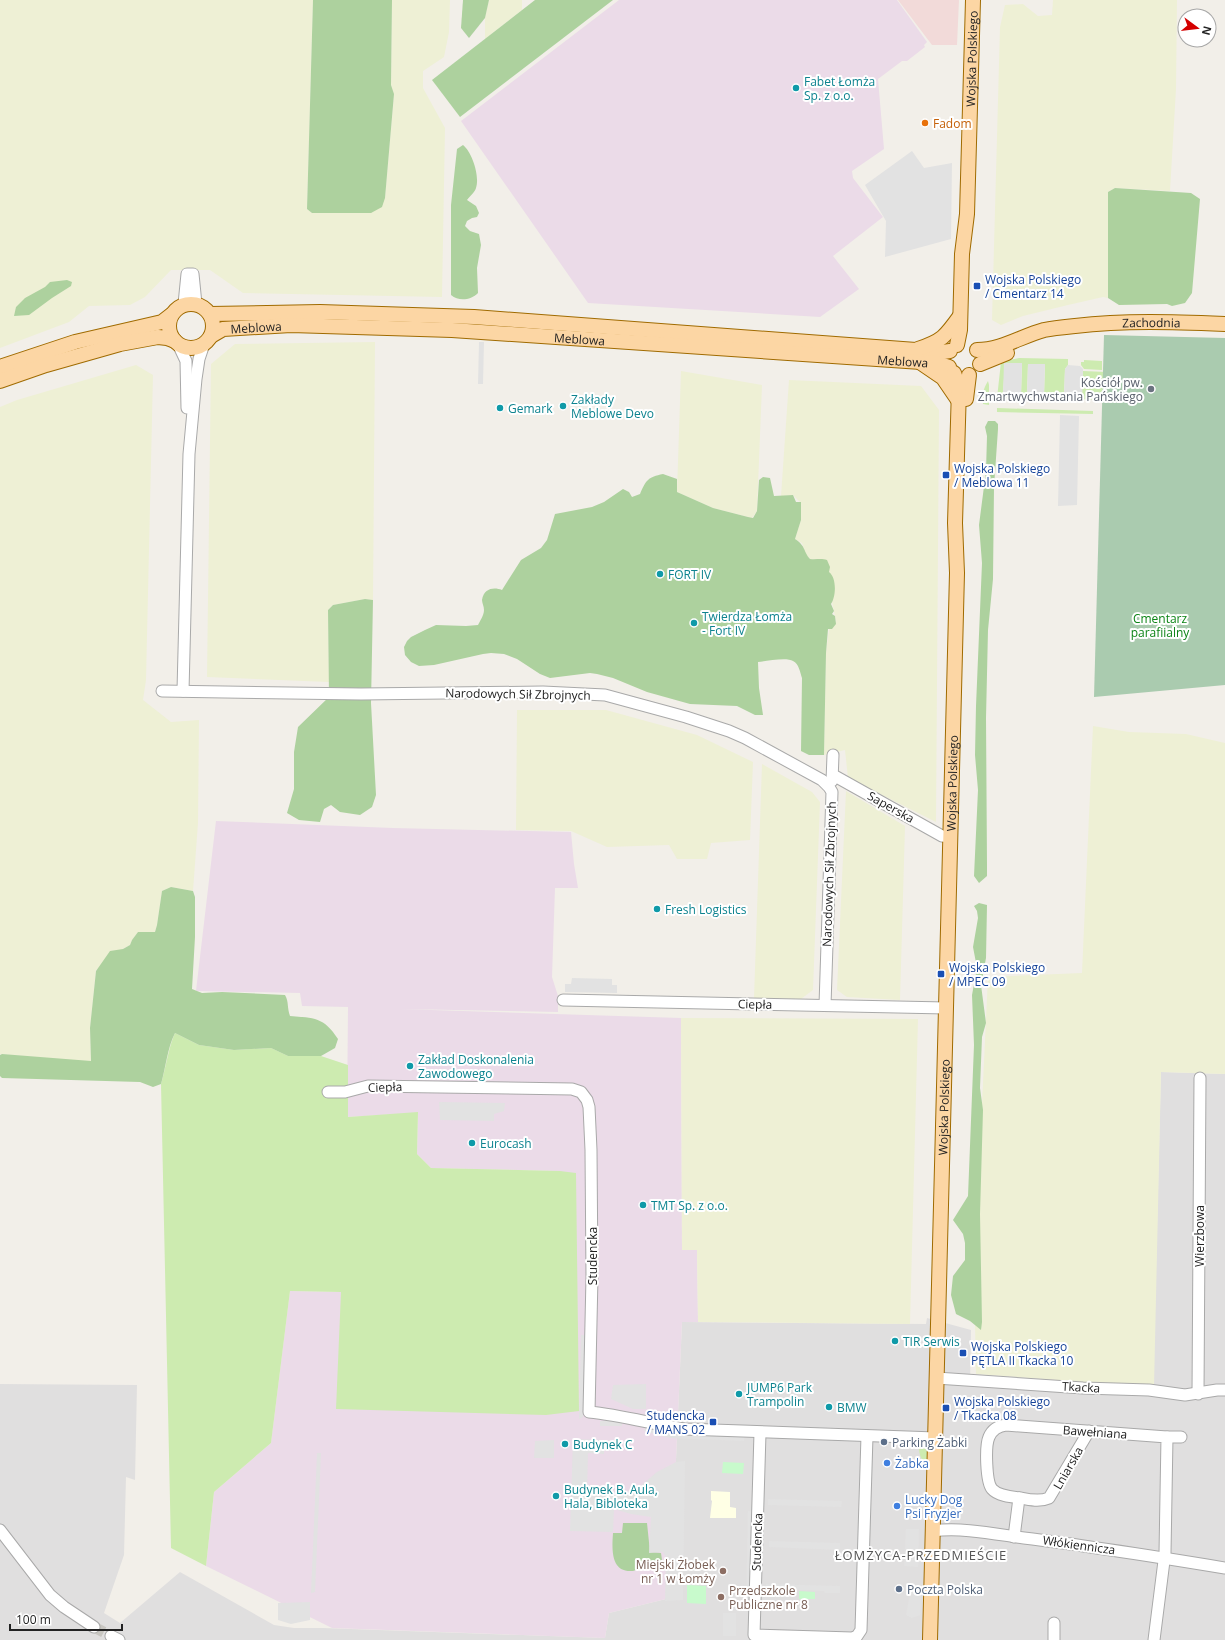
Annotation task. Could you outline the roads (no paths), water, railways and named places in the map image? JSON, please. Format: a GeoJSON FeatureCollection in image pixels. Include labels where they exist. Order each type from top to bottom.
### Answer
{"type":"FeatureCollection","features":[{"type":"Feature","properties":{"kind":"main road","name":"Wojska Polskiego"},"geometry":{"type":"LineString","coordinates":[[967,351],[960,337],[960,316],[962,254],[967,214],[972,0]]}},
{"type":"Feature","properties":{"kind":"main road","name":"Wojska Polskiego"},"geometry":{"type":"LineString","coordinates":[[967,214],[970,250],[967,351]]}},
{"type":"Feature","properties":{"kind":"main road"},"geometry":{"type":"LineString","coordinates":[[0,367],[75,342],[162,322],[171,316],[175,311],[190,304],[204,308],[210,314],[214,327],[208,340],[200,347],[188,348],[167,338],[158,337],[120,344],[53,362],[0,382]]}},
{"type":"Feature","properties":{"kind":"main road","name":"Meblowa"},"geometry":{"type":"LineString","coordinates":[[210,314],[313,312],[481,317],[918,356],[952,370],[961,376],[969,375]]}},
{"type":"Feature","properties":{"kind":"main road"},"geometry":{"type":"LineString","coordinates":[[171,316],[169,329],[176,343]]}},
{"type":"Feature","properties":{"kind":"main road"},"geometry":{"type":"LineString","coordinates":[[958,400],[943,378],[918,356],[941,340],[960,316]]}},
{"type":"Feature","properties":{"kind":"main road","name":"Zachodnia"},"geometry":{"type":"LineString","coordinates":[[967,351],[1078,326],[1114,322],[1225,324]]}},
{"type":"Feature","properties":{"kind":"main road","name":"Meblowa"},"geometry":{"type":"LineString","coordinates":[[208,340],[223,329],[291,325],[452,330],[918,356],[967,351]]}},
{"type":"Feature","properties":{"kind":"main road","name":"Wojska Polskiego"},"geometry":{"type":"LineString","coordinates":[[930,1640],[957,573],[955,523],[958,384],[947,360],[967,351]]}},
{"type":"Feature","properties":{"kind":"main road"},"geometry":{"type":"LineString","coordinates":[[967,351],[976,371],[969,375]]}},
{"type":"Feature","properties":{"kind":"main road","name":"Wojska Polskiego"},"geometry":{"type":"LineString","coordinates":[[957,573],[963,517],[966,388],[969,375]]}},
{"type":"Feature","properties":{"kind":"street"},"geometry":{"type":"LineString","coordinates":[[190,274],[190,304]]}},
{"type":"Feature","properties":{"kind":"street"},"geometry":{"type":"LineString","coordinates":[[189,454],[199,359],[208,340]]}},
{"type":"Feature","properties":{"kind":"street"},"geometry":{"type":"LineString","coordinates":[[176,343],[186,361],[189,454],[183,691]]}},
{"type":"Feature","properties":{"kind":"street","name":"Narodowych Sił Zbrojnych"},"geometry":{"type":"LineString","coordinates":[[162,691],[361,694],[562,692],[605,695],[686,717],[745,738],[822,780],[832,792],[825,1005]]}},
{"type":"Feature","properties":{"kind":"street"},"geometry":{"type":"LineString","coordinates":[[829,787],[833,775],[833,755]]}},
{"type":"Feature","properties":{"kind":"street","name":"Saperska"},"geometry":{"type":"LineString","coordinates":[[833,775],[942,836],[951,837]]}},
{"type":"Feature","properties":{"kind":"street","name":"Ciepła"},"geometry":{"type":"LineString","coordinates":[[563,1000],[946,1008]]}},
{"type":"Feature","properties":{"kind":"street","name":"Wierzbowa"},"geometry":{"type":"LineString","coordinates":[[1198,1394],[1200,1078]]}},
{"type":"Feature","properties":{"kind":"street","name":"Ciepła"},"geometry":{"type":"LineString","coordinates":[[328,1092],[345,1092],[368,1086],[384,1086],[572,1089],[578,1090],[584,1095]]}},
{"type":"Feature","properties":{"kind":"street","name":"Studencka"},"geometry":{"type":"LineString","coordinates":[[584,1095],[589,1107],[591,1150],[592,1277],[589,1412],[616,1414],[649,1423],[684,1429],[935,1438]]}},
{"type":"Feature","properties":{"kind":"street","name":"Tkacka"},"geometry":{"type":"LineString","coordinates":[[936,1378],[1083,1388],[1137,1390],[1186,1395],[1225,1390]]}},
{"type":"Feature","properties":{"kind":"street","name":"Bawełniana"},"geometry":{"type":"LineString","coordinates":[[1019,1498],[995,1491],[988,1482],[988,1440],[996,1429],[1006,1425],[1167,1437],[1181,1436]]}},
{"type":"Feature","properties":{"kind":"street","name":"Lniarska"},"geometry":{"type":"LineString","coordinates":[[1019,1498],[1042,1500],[1051,1497],[1089,1431]]}},
{"type":"Feature","properties":{"kind":"street","name":"Studencka"},"geometry":{"type":"LineString","coordinates":[[760,1432],[754,1635],[852,1638],[857,1636],[861,1630],[866,1436]]}},
{"type":"Feature","properties":{"kind":"street"},"geometry":{"type":"LineString","coordinates":[[1154,1640],[1164,1558],[1167,1437]]}},
{"type":"Feature","properties":{"kind":"street"},"geometry":{"type":"LineString","coordinates":[[1014,1537],[1019,1498]]}},
{"type":"Feature","properties":{"kind":"street","name":"Włókiennicza"},"geometry":{"type":"LineString","coordinates":[[933,1531],[946,1529],[1089,1546],[1225,1568]]}},
{"type":"Feature","properties":{"kind":"street"},"geometry":{"type":"LineString","coordinates":[[0,1530],[53,1598],[94,1627]]}},
{"type":"Feature","properties":{"kind":"street"},"geometry":{"type":"LineString","coordinates":[[1054,1623],[1054,1640]]}},
{"type":"Feature","properties":{"kind":"tunnel"},"geometry":{"type":"LineString","coordinates":[[94,1627],[111,1636]]}},
{"type":"Feature","properties":{"kind":"place","name":"Fabet Łomża Sp. z o.o."},"geometry":{"type":"Point","coordinates":[796,88]}},
{"type":"Feature","properties":{"kind":"place","name":"Fadom"},"geometry":{"type":"Point","coordinates":[925,123]}},
{"type":"Feature","properties":{"kind":"place","name":"Wojska Polskiego / Cmentarz 14"},"geometry":{"type":"Point","coordinates":[977,286]}},
{"type":"Feature","properties":{"kind":"place","name":"Kościół pw. Zmartwychwstania Pańskiego"},"geometry":{"type":"Point","coordinates":[1151,389]}},
{"type":"Feature","properties":{"kind":"place","name":"Zakłady Meblowe Devo"},"geometry":{"type":"Point","coordinates":[563,406]}},
{"type":"Feature","properties":{"kind":"place","name":"Gemark"},"geometry":{"type":"Point","coordinates":[500,408]}},
{"type":"Feature","properties":{"kind":"place","name":"Wojska Polskiego / Meblowa 11"},"geometry":{"type":"Point","coordinates":[946,475]}},
{"type":"Feature","properties":{"kind":"place","name":"FORT IV"},"geometry":{"type":"Point","coordinates":[660,574]}},
{"type":"Feature","properties":{"kind":"place","name":"Twierdza Łomża - Fort IV"},"geometry":{"type":"Point","coordinates":[694,623]}},
{"type":"Feature","properties":{"kind":"place","name":"Fresh Logistics"},"geometry":{"type":"Point","coordinates":[657,909]}},
{"type":"Feature","properties":{"kind":"place","name":"Wojska Polskiego / MPEC 09"},"geometry":{"type":"Point","coordinates":[941,974]}},
{"type":"Feature","properties":{"kind":"place","name":"Zakład Doskonalenia Zawodowego"},"geometry":{"type":"Point","coordinates":[410,1066]}},
{"type":"Feature","properties":{"kind":"place","name":"Eurocash"},"geometry":{"type":"Point","coordinates":[472,1143]}},
{"type":"Feature","properties":{"kind":"place","name":"TMT Sp. z o.o."},"geometry":{"type":"Point","coordinates":[643,1205]}},
{"type":"Feature","properties":{"kind":"place","name":"TIR Serwis"},"geometry":{"type":"Point","coordinates":[895,1341]}},
{"type":"Feature","properties":{"kind":"place","name":"Wojska Polskiego PĘTLA II Tkacka 10"},"geometry":{"type":"Point","coordinates":[963,1353]}},
{"type":"Feature","properties":{"kind":"place","name":"JUMP6 Park Trampolin"},"geometry":{"type":"Point","coordinates":[739,1394]}},
{"type":"Feature","properties":{"kind":"place","name":"BMW"},"geometry":{"type":"Point","coordinates":[829,1407]}},
{"type":"Feature","properties":{"kind":"place","name":"Wojska Polskiego / Tkacka 08"},"geometry":{"type":"Point","coordinates":[946,1408]}},
{"type":"Feature","properties":{"kind":"place","name":"Studencka / MANS 02"},"geometry":{"type":"Point","coordinates":[713,1422]}},
{"type":"Feature","properties":{"kind":"place","name":"Parking Żabki"},"geometry":{"type":"Point","coordinates":[884,1442]}},
{"type":"Feature","properties":{"kind":"place","name":"Budynek C"},"geometry":{"type":"Point","coordinates":[565,1444]}},
{"type":"Feature","properties":{"kind":"place","name":"Żabka"},"geometry":{"type":"Point","coordinates":[887,1463]}},
{"type":"Feature","properties":{"kind":"place","name":"Budynek B. Aula, Hala, Bibloteka"},"geometry":{"type":"Point","coordinates":[556,1496]}},
{"type":"Feature","properties":{"kind":"place","name":"Lucky Dog Psi Fryzjer"},"geometry":{"type":"Point","coordinates":[897,1506]}},
{"type":"Feature","properties":{"kind":"place","name":"Miejski Żłobek nr 1 w Łomży"},"geometry":{"type":"Point","coordinates":[723,1571]}},
{"type":"Feature","properties":{"kind":"place","name":"Poczta Polska"},"geometry":{"type":"Point","coordinates":[899,1589]}},
{"type":"Feature","properties":{"kind":"place","name":"Przedszkole Publiczne nr 8"},"geometry":{"type":"Point","coordinates":[721,1597]}},
{"type":"Feature","properties":{"kind":"district","name":"ŁOMŻYCA-PRZEDMIEŚCIE"},"geometry":{"type":"Point","coordinates":[921,1555]}},
{"type":"Feature","properties":{"kind":"park label","name":"Cmentarz parafiialny"},"geometry":{"type":"Point","coordinates":[1160,625]}}]}
